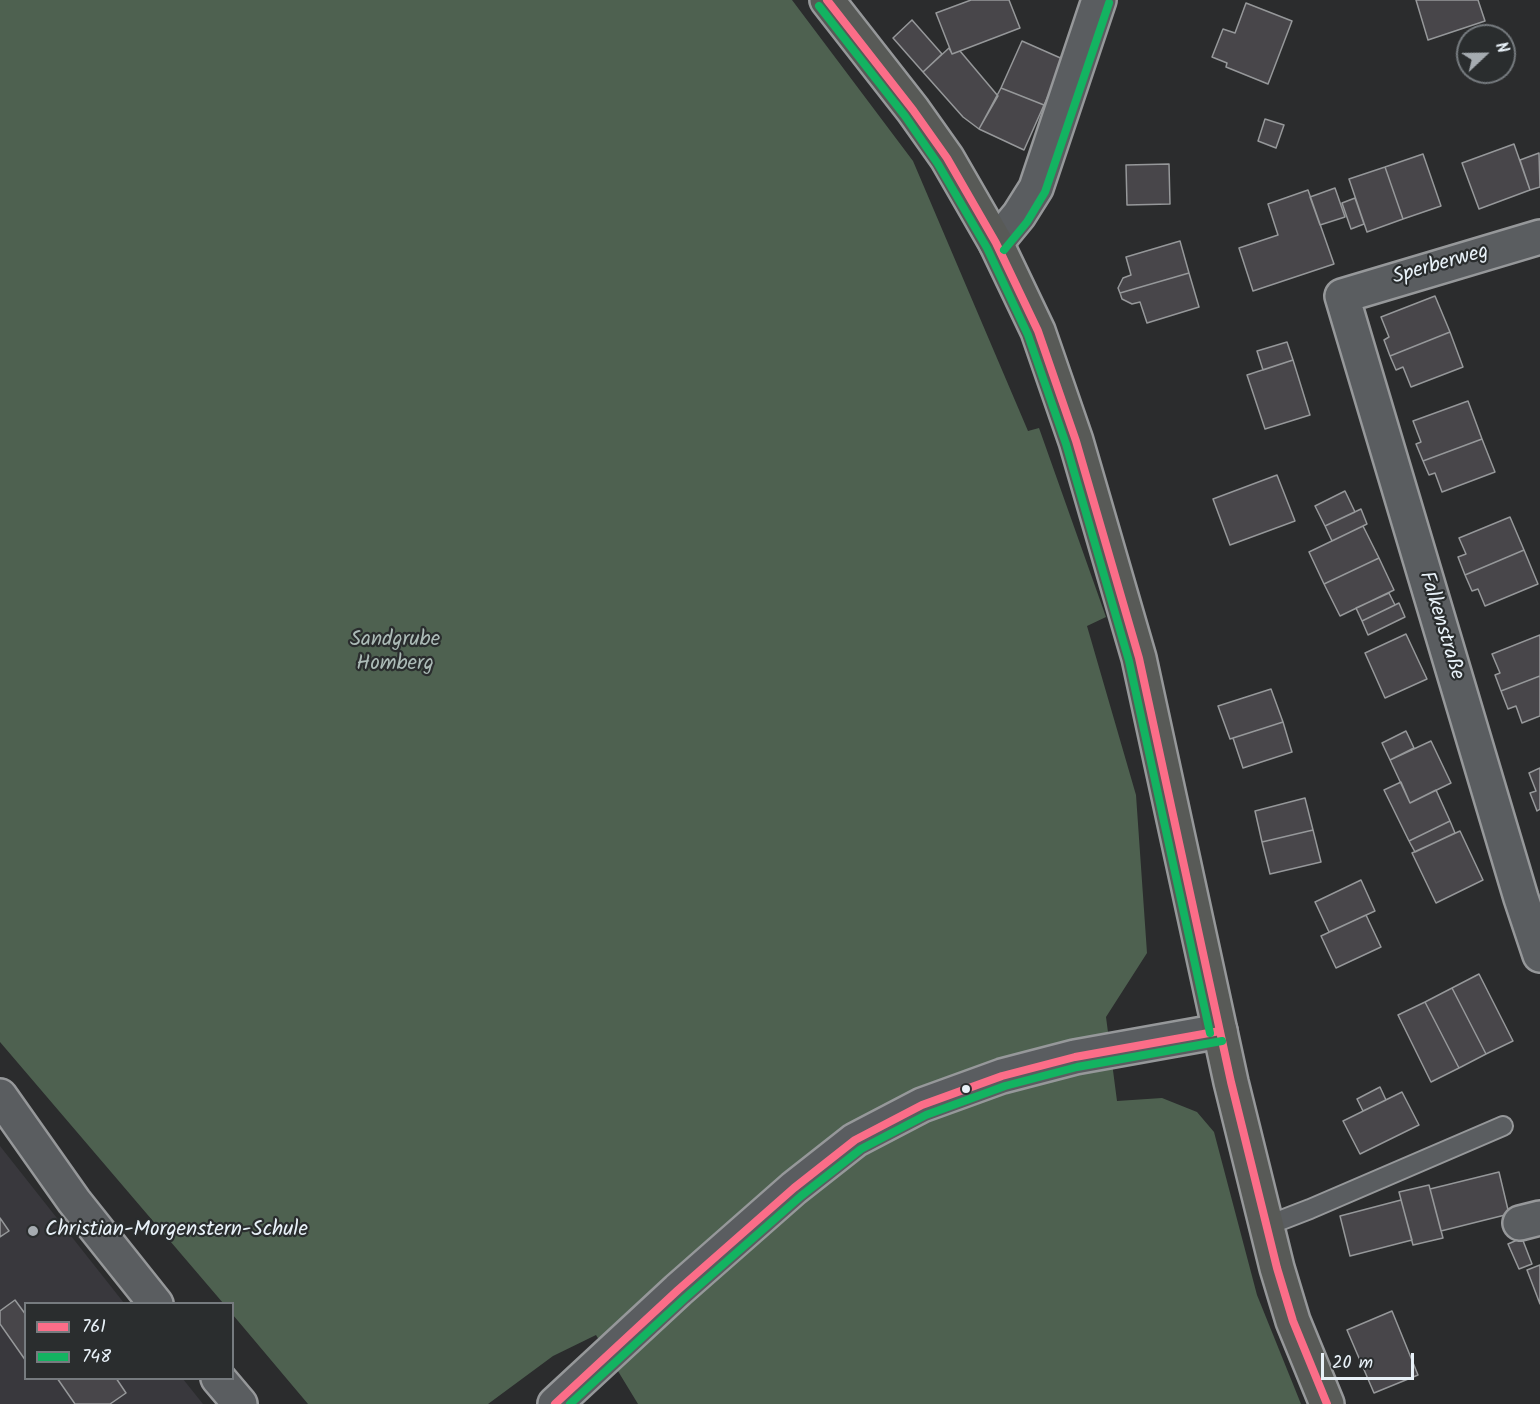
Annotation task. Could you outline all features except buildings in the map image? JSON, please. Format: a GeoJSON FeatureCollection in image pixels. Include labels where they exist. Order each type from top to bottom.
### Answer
{"type":"FeatureCollection","features":[{"type":"Feature","properties":{"kind":"main road"},"geometry":{"type":"LineString","coordinates":[[827,0],[914,110],[947,158],[996,243],[1038,331],[1076,441],[1139,658],[1220,1031],[1266,1226],[1293,1321],[1327,1404]]}},
{"type":"Feature","properties":{"kind":"street"},"geometry":{"type":"LineString","coordinates":[[996,243],[1019,215],[1036,188],[1099,0]]}},
{"type":"Feature","properties":{"kind":"street","name":"Sperberweg"},"geometry":{"type":"LineString","coordinates":[[1342,296],[1540,237]]}},
{"type":"Feature","properties":{"kind":"street","name":"Falkenstraße"},"geometry":{"type":"LineString","coordinates":[[1342,296],[1540,955]]}},
{"type":"Feature","properties":{"kind":"street"},"geometry":{"type":"LineString","coordinates":[[555,1404],[785,1195],[855,1140],[922,1105],[1002,1076],[1075,1057],[1220,1031]]}},
{"type":"Feature","properties":{"kind":"street"},"geometry":{"type":"LineString","coordinates":[[0,1096],[74,1201],[154,1302]]}},
{"type":"Feature","properties":{"kind":"street"},"geometry":{"type":"LineString","coordinates":[[220,1380],[240,1404]]}},
{"type":"Feature","properties":{"kind":"lane"},"geometry":{"type":"LineString","coordinates":[[1266,1226],[1503,1126]]}},
{"type":"Feature","properties":{"kind":"shaded area","name":"Christian-Morgenstern-Schule"},"geometry":{"type":"Polygon","coordinates":[[[0,1146],[123,1302],[24,1302],[24,1380],[184,1380],[203,1404],[0,1404],[0,1146]]]}},
{"type":"Feature","properties":{"kind":"green space","name":"Sandgrube Homberg"},"geometry":{"type":"Polygon","coordinates":[[[0,0],[792,0],[913,161],[1028,431],[1039,428],[1106,617],[1087,626],[1136,795],[1147,953],[1106,1017],[1117,1101],[1162,1098],[1197,1112],[1214,1132],[1257,1295],[1301,1404],[638,1404],[596,1335],[553,1356],[488,1404],[308,1404],[234,1316],[234,1302],[222,1302],[0,1042],[0,0]]]}},
{"type":"Feature","properties":{"kind":"transit line","name":"761"},"geometry":{"type":"LineString","coordinates":[[827,0],[913,110],[947,158],[996,243],[1038,331],[1076,441],[1139,658],[1231,1082],[1277,1268],[1293,1321],[1327,1404]]}},
{"type":"Feature","properties":{"kind":"transit line","name":"748"},"geometry":{"type":"LineString","coordinates":[[1004,250],[1027,222],[1045,192],[1109,3]]}},
{"type":"Feature","properties":{"kind":"transit line","name":"748"},"geometry":{"type":"LineString","coordinates":[[819,6],[905,116],[938,164],[987,248],[1028,335],[1066,444],[1129,661],[1210,1033]]}},
{"type":"Feature","properties":{"kind":"transit line","name":"761"},"geometry":{"type":"LineString","coordinates":[[555,1404],[678,1290],[794,1188],[855,1140],[922,1105],[1002,1076],[1075,1057],[1220,1031]]}},
{"type":"Feature","properties":{"kind":"transit line","name":"748"},"geometry":{"type":"LineString","coordinates":[[570,1404],[685,1298],[801,1196],[861,1149],[926,1115],[1005,1086],[1077,1067],[1222,1041]]}},
{"type":"Feature","properties":{"kind":"place","name":"Christian-Morgenstern-Schule"},"geometry":{"type":"Point","coordinates":[33,1231]}}]}
